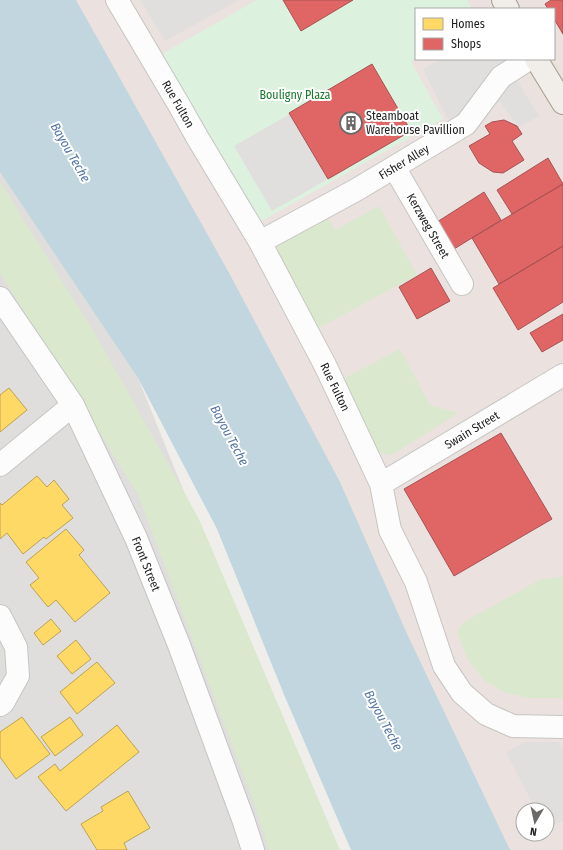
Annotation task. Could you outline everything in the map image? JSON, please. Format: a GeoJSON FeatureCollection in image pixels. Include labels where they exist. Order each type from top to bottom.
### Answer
{"type":"FeatureCollection","features":[{"type":"Feature","properties":{"kind":"main road"},"geometry":{"type":"LineString","coordinates":[[537,60],[563,104]]}},
{"type":"Feature","properties":{"kind":"street","name":"Rue Fulton"},"geometry":{"type":"LineString","coordinates":[[117,0],[260,242],[324,365],[381,484],[390,530],[416,582],[444,666],[462,694],[486,714],[513,726],[563,727]]}},
{"type":"Feature","properties":{"kind":"street","name":"Fisher Alley"},"geometry":{"type":"LineString","coordinates":[[260,242],[356,190],[466,124],[501,77],[527,60]]}},
{"type":"Feature","properties":{"kind":"street","name":"Kerzweg Street"},"geometry":{"type":"LineString","coordinates":[[394,167],[462,284]]}},
{"type":"Feature","properties":{"kind":"street","name":"Front Street"},"geometry":{"type":"LineString","coordinates":[[0,298],[73,405],[138,545],[179,645],[244,819],[253,850]]}},
{"type":"Feature","properties":{"kind":"street","name":"Swain Street"},"geometry":{"type":"LineString","coordinates":[[381,484],[563,375]]}},
{"type":"Feature","properties":{"kind":"street"},"geometry":{"type":"LineString","coordinates":[[0,465],[73,405]]}},
{"type":"Feature","properties":{"kind":"street"},"geometry":{"type":"LineString","coordinates":[[0,616],[16,647],[18,676],[0,705]]}},
{"type":"Feature","properties":{"kind":"shaded area"},"geometry":{"type":"Polygon","coordinates":[[[49,0],[563,0],[563,850],[504,850],[49,0]]]}},
{"type":"Feature","properties":{"kind":"shaded area"},"geometry":{"type":"Polygon","coordinates":[[[140,0],[239,0],[165,41],[140,0]]]}},
{"type":"Feature","properties":{"kind":"shaded area"},"geometry":{"type":"Polygon","coordinates":[[[439,60],[505,60],[539,116],[519,127],[500,102],[478,114],[472,124],[447,118],[423,69],[439,60]]]}},
{"type":"Feature","properties":{"kind":"shaded area"},"geometry":{"type":"Polygon","coordinates":[[[290,114],[328,179],[272,211],[234,146],[290,114]]]}},
{"type":"Feature","properties":{"kind":"shaded area"},"geometry":{"type":"Polygon","coordinates":[[[0,166],[138,378],[329,850],[0,850],[0,166]]]}},
{"type":"Feature","properties":{"kind":"shaded area"},"geometry":{"type":"Polygon","coordinates":[[[525,742],[559,742],[563,749],[563,821],[555,825],[555,802],[532,802],[506,752],[525,742]]]}},
{"type":"Feature","properties":{"kind":"green space","name":"Bouligny Plaza"},"geometry":{"type":"Polygon","coordinates":[[[257,0],[467,0],[471,8],[415,8],[415,60],[411,62],[443,119],[258,223],[162,54],[257,0]]]}},
{"type":"Feature","properties":{"kind":"green space"},"geometry":{"type":"Polygon","coordinates":[[[0,182],[95,334],[199,519],[340,850],[269,850],[253,800],[138,494],[0,273],[0,182]]]}},
{"type":"Feature","properties":{"kind":"green space"},"geometry":{"type":"Polygon","coordinates":[[[379,206],[417,275],[315,330],[270,249],[328,218],[335,230],[379,206]]]}},
{"type":"Feature","properties":{"kind":"green space"},"geometry":{"type":"Polygon","coordinates":[[[400,349],[430,405],[458,413],[392,455],[377,453],[339,381],[400,349]]]}},
{"type":"Feature","properties":{"kind":"green space"},"geometry":{"type":"Polygon","coordinates":[[[563,577],[563,698],[530,698],[505,693],[484,680],[468,660],[457,632],[462,623],[541,579],[563,577]]]}},
{"type":"Feature","properties":{"kind":"water","name":"Bayou Teche"},"geometry":{"type":"Polygon","coordinates":[[[0,0],[76,0],[228,271],[340,482],[408,636],[510,850],[351,850],[285,697],[217,529],[138,378],[0,172],[0,0]]]}},
{"type":"Feature","properties":{"kind":"building: Homes"},"geometry":{"type":"Polygon","coordinates":[[[9,388],[27,410],[0,432],[0,395],[9,388]]]}},
{"type":"Feature","properties":{"kind":"building: Homes"},"geometry":{"type":"Polygon","coordinates":[[[37,476],[47,487],[54,480],[69,499],[62,505],[73,518],[46,539],[44,537],[23,554],[7,533],[0,539],[0,503],[2,505],[37,476]]]}},
{"type":"Feature","properties":{"kind":"building: Homes"},"geometry":{"type":"Polygon","coordinates":[[[66,529],[84,550],[79,555],[110,593],[75,622],[56,600],[48,607],[30,585],[39,578],[26,562],[66,529]]]}},
{"type":"Feature","properties":{"kind":"building: Homes"},"geometry":{"type":"Polygon","coordinates":[[[51,619],[61,631],[43,645],[34,633],[51,619]]]}},
{"type":"Feature","properties":{"kind":"building: Homes"},"geometry":{"type":"Polygon","coordinates":[[[76,640],[91,659],[72,674],[57,656],[76,640]]]}},
{"type":"Feature","properties":{"kind":"building: Homes"},"geometry":{"type":"Polygon","coordinates":[[[97,662],[115,683],[77,714],[60,692],[97,662]]]}},
{"type":"Feature","properties":{"kind":"building: Homes"},"geometry":{"type":"Polygon","coordinates":[[[22,717],[50,754],[16,779],[0,757],[0,732],[22,717]]]}},
{"type":"Feature","properties":{"kind":"building: Homes"},"geometry":{"type":"Polygon","coordinates":[[[70,717],[83,735],[55,756],[41,737],[70,717]]]}},
{"type":"Feature","properties":{"kind":"building: Homes"},"geometry":{"type":"Polygon","coordinates":[[[117,725],[139,752],[66,811],[38,777],[55,764],[60,771],[117,725]]]}},
{"type":"Feature","properties":{"kind":"building: Homes"},"geometry":{"type":"Polygon","coordinates":[[[128,791],[150,828],[124,843],[127,850],[97,850],[81,824],[103,811],[101,807],[128,791]]]}},
{"type":"Feature","properties":{"kind":"building: Shops"},"geometry":{"type":"Polygon","coordinates":[[[283,0],[353,0],[301,31],[283,0]]]}},
{"type":"Feature","properties":{"kind":"building: Shops"},"geometry":{"type":"Polygon","coordinates":[[[551,0],[563,0],[563,34],[555,21],[555,8],[547,8],[545,4],[551,0]]]}},
{"type":"Feature","properties":{"kind":"building: Shops","name":"Steamboat Warehouse Pavillion"},"geometry":{"type":"Polygon","coordinates":[[[372,64],[411,131],[328,179],[289,113],[372,64]]]}},
{"type":"Feature","properties":{"kind":"building: Shops"},"geometry":{"type":"Polygon","coordinates":[[[504,120],[517,126],[522,134],[512,141],[524,160],[503,173],[493,172],[479,163],[469,146],[490,134],[485,126],[492,122],[504,120]]]}},
{"type":"Feature","properties":{"kind":"building: Shops"},"geometry":{"type":"Polygon","coordinates":[[[548,158],[563,184],[512,214],[497,190],[548,158]]]}},
{"type":"Feature","properties":{"kind":"building: Shops"},"geometry":{"type":"Polygon","coordinates":[[[563,184],[563,246],[499,284],[472,238],[563,184]]]}},
{"type":"Feature","properties":{"kind":"building: Shops"},"geometry":{"type":"Polygon","coordinates":[[[484,192],[501,220],[454,249],[437,222],[484,192]]]}},
{"type":"Feature","properties":{"kind":"building: Shops"},"geometry":{"type":"Polygon","coordinates":[[[563,246],[563,302],[518,330],[493,288],[563,246]]]}},
{"type":"Feature","properties":{"kind":"building: Shops"},"geometry":{"type":"Polygon","coordinates":[[[431,268],[450,301],[417,319],[399,287],[431,268]]]}},
{"type":"Feature","properties":{"kind":"building: Shops"},"geometry":{"type":"Polygon","coordinates":[[[563,314],[563,340],[542,352],[530,333],[563,314]]]}},
{"type":"Feature","properties":{"kind":"building: Shops"},"geometry":{"type":"Polygon","coordinates":[[[501,433],[552,519],[454,576],[404,489],[501,433]]]}},
{"type":"Feature","properties":{"kind":"place","name":"Steamboat Warehouse Pavillion"},"geometry":{"type":"Point","coordinates":[351,123]}}]}
